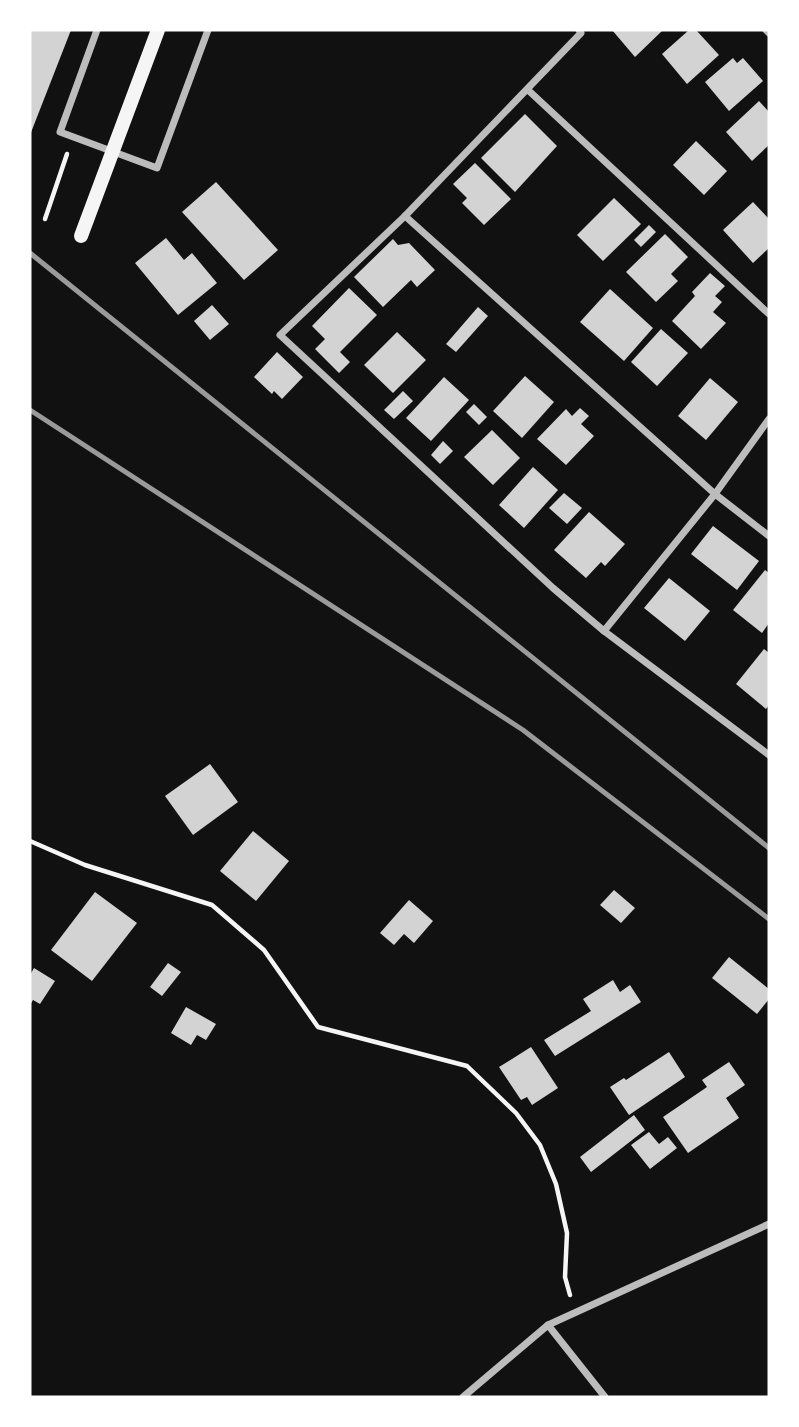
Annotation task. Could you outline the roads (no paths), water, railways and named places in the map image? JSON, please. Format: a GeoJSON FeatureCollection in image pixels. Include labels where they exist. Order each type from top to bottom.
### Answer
{"type":"FeatureCollection","features":[{"type":"Feature","properties":{"kind":"main road"},"geometry":{"type":"LineString","coordinates":[[80,236],[158,30]]}},
{"type":"Feature","properties":{"kind":"street"},"geometry":{"type":"LineString","coordinates":[[97,30],[60,132],[157,168],[208,30]]}},
{"type":"Feature","properties":{"kind":"street"},"geometry":{"type":"LineString","coordinates":[[581,31],[528,90],[405,216],[280,335],[553,588],[604,631],[769,755]]}},
{"type":"Feature","properties":{"kind":"street"},"geometry":{"type":"LineString","coordinates":[[528,90],[769,314]]}},
{"type":"Feature","properties":{"kind":"street"},"geometry":{"type":"LineString","coordinates":[[405,216],[715,494],[769,536]]}},
{"type":"Feature","properties":{"kind":"street"},"geometry":{"type":"LineString","coordinates":[[604,631],[715,494],[769,419]]}},
{"type":"Feature","properties":{"kind":"street"},"geometry":{"type":"LineString","coordinates":[[463,1397],[548,1325],[769,1224]]}},
{"type":"Feature","properties":{"kind":"street"},"geometry":{"type":"LineString","coordinates":[[548,1325],[605,1397]]}},
{"type":"Feature","properties":{"kind":"railway"},"geometry":{"type":"LineString","coordinates":[[30,253],[769,848]]}},
{"type":"Feature","properties":{"kind":"railway"},"geometry":{"type":"LineString","coordinates":[[30,410],[523,730],[769,919]]}}]}
